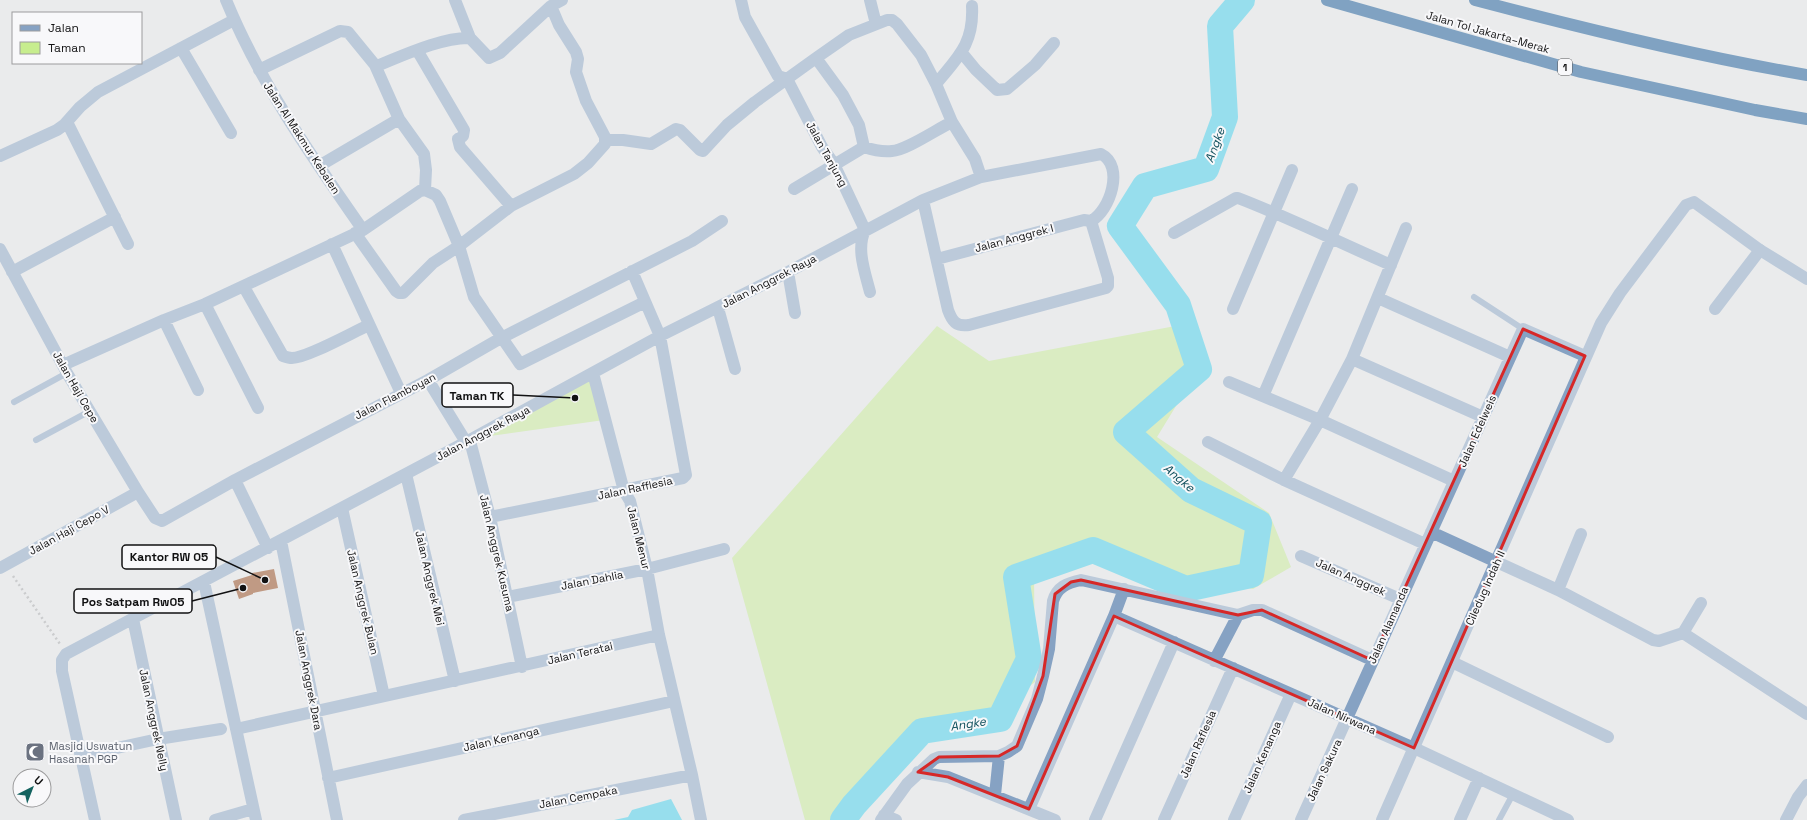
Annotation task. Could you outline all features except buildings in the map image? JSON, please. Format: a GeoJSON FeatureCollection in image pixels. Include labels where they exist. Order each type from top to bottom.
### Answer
{"type":"FeatureCollection","features":[{"type":"Feature","properties":{"kind":"highway","name":"Jalan Tol Jakarta–Merak"},"geometry":{"type":"LineString","coordinates":[[1327,0],[1581,72],[1755,110],[1807,119]]}},
{"type":"Feature","properties":{"kind":"highway"},"geometry":{"type":"LineString","coordinates":[[1475,0],[1592,31],[1807,76]]}},
{"type":"Feature","properties":{"kind":"street","name":"Jalan Al Makmur Kebalen"},"geometry":{"type":"LineString","coordinates":[[226,0],[234,20],[259,70],[288,119],[399,293],[403,293],[433,263],[460,246]]}},
{"type":"Feature","properties":{"kind":"street"},"geometry":{"type":"LineString","coordinates":[[455,0],[470,38],[489,58],[500,54],[557,3]]}},
{"type":"Feature","properties":{"kind":"street"},"geometry":{"type":"LineString","coordinates":[[741,0],[745,17],[778,76],[787,79]]}},
{"type":"Feature","properties":{"kind":"street"},"geometry":{"type":"LineString","coordinates":[[870,0],[876,24]]}},
{"type":"Feature","properties":{"kind":"street"},"geometry":{"type":"LineString","coordinates":[[557,3],[559,25],[576,52],[578,59],[576,72],[586,101],[606,140]]}},
{"type":"Feature","properties":{"kind":"street"},"geometry":{"type":"LineString","coordinates":[[936,84],[962,53],[973,24],[972,6]]}},
{"type":"Feature","properties":{"kind":"street"},"geometry":{"type":"LineString","coordinates":[[0,156],[57,130],[67,122],[80,107],[98,92],[234,20]]}},
{"type":"Feature","properties":{"kind":"street"},"geometry":{"type":"LineString","coordinates":[[606,140],[623,140],[651,144],[678,129],[700,150],[703,151],[727,125],[787,79],[849,35],[887,20],[892,20],[897,24],[921,55],[936,84],[952,122],[975,159],[981,177]]}},
{"type":"Feature","properties":{"kind":"street"},"geometry":{"type":"LineString","coordinates":[[259,70],[344,31],[348,32],[375,65],[399,119],[424,154],[426,190]]}},
{"type":"Feature","properties":{"kind":"street"},"geometry":{"type":"LineString","coordinates":[[375,65],[379,65],[417,50],[456,39],[470,38]]}},
{"type":"Feature","properties":{"kind":"street"},"geometry":{"type":"LineString","coordinates":[[962,53],[976,70],[997,90],[1006,89],[1035,65],[1054,43]]}},
{"type":"Feature","properties":{"kind":"street"},"geometry":{"type":"LineString","coordinates":[[181,48],[231,133]]}},
{"type":"Feature","properties":{"kind":"street"},"geometry":{"type":"LineString","coordinates":[[417,50],[464,130],[463,136],[458,139],[460,147],[511,206]]}},
{"type":"Feature","properties":{"kind":"street"},"geometry":{"type":"LineString","coordinates":[[816,58],[846,101],[859,125],[864,147]]}},
{"type":"Feature","properties":{"kind":"street","name":"Jalan Tanjung"},"geometry":{"type":"LineString","coordinates":[[787,79],[822,147],[834,164],[865,230]]}},
{"type":"Feature","properties":{"kind":"street"},"geometry":{"type":"LineString","coordinates":[[319,166],[329,162],[399,119]]}},
{"type":"Feature","properties":{"kind":"street"},"geometry":{"type":"LineString","coordinates":[[67,122],[128,244]]}},
{"type":"Feature","properties":{"kind":"street"},"geometry":{"type":"LineString","coordinates":[[794,189],[864,147],[877,151],[894,151],[906,147],[952,122]]}},
{"type":"Feature","properties":{"kind":"street"},"geometry":{"type":"LineString","coordinates":[[460,246],[511,206],[574,174],[601,150],[606,140]]}},
{"type":"Feature","properties":{"kind":"street","name":"Jalan Anggrek Raya"},"geometry":{"type":"LineString","coordinates":[[66,654],[468,441],[660,336],[788,272],[922,200],[981,177],[1101,154],[1105,156],[1110,163],[1113,186],[1103,212],[1091,221]]}},
{"type":"Feature","properties":{"kind":"street"},"geometry":{"type":"LineString","coordinates":[[1233,309],[1292,170]]}},
{"type":"Feature","properties":{"kind":"street"},"geometry":{"type":"LineString","coordinates":[[1263,396],[1332,240],[1352,189]]}},
{"type":"Feature","properties":{"kind":"street"},"geometry":{"type":"LineString","coordinates":[[65,369],[164,320],[244,287],[359,232],[420,191],[426,190],[436,196],[440,201],[460,246],[474,297],[520,364],[645,302]]}},
{"type":"Feature","properties":{"kind":"street"},"geometry":{"type":"LineString","coordinates":[[1174,233],[1236,198],[1275,212],[1332,240],[1391,265]]}},
{"type":"Feature","properties":{"kind":"street"},"geometry":{"type":"LineString","coordinates":[[922,200],[950,317],[957,325],[969,326],[1106,288],[1108,286],[1108,278],[1091,221]]}},
{"type":"Feature","properties":{"kind":"street","name":"Ciledug Indah II"},"geometry":{"type":"LineString","coordinates":[[1382,820],[1497,562],[1586,356],[1601,323],[1620,293],[1686,205],[1694,202],[1760,250]]}},
{"type":"Feature","properties":{"kind":"street"},"geometry":{"type":"LineString","coordinates":[[12,272],[115,218]]}},
{"type":"Feature","properties":{"kind":"street","name":"Jalan Anggrek I"},"geometry":{"type":"LineString","coordinates":[[937,259],[1084,220],[1091,221]]}},
{"type":"Feature","properties":{"kind":"street","name":"Jalan Flamboyan"},"geometry":{"type":"LineString","coordinates":[[158,521],[166,521],[235,480],[400,393],[428,380],[501,338],[692,241],[722,221]]}},
{"type":"Feature","properties":{"kind":"street"},"geometry":{"type":"LineString","coordinates":[[1284,480],[1320,420],[1352,359],[1406,228]]}},
{"type":"Feature","properties":{"kind":"street"},"geometry":{"type":"LineString","coordinates":[[865,230],[861,239],[861,245],[863,267],[870,292]]}},
{"type":"Feature","properties":{"kind":"street"},"geometry":{"type":"LineString","coordinates":[[332,244],[400,393]]}},
{"type":"Feature","properties":{"kind":"street","name":"Jalan Haji Cepe"},"geometry":{"type":"LineString","coordinates":[[0,249],[65,369],[138,492],[158,521]]}},
{"type":"Feature","properties":{"kind":"street"},"geometry":{"type":"LineString","coordinates":[[1715,309],[1760,250],[1807,279]]}},
{"type":"Feature","properties":{"kind":"street"},"geometry":{"type":"LineString","coordinates":[[632,271],[660,336]]}},
{"type":"Feature","properties":{"kind":"street"},"geometry":{"type":"LineString","coordinates":[[788,272],[795,313]]}},
{"type":"Feature","properties":{"kind":"street"},"geometry":{"type":"LineString","coordinates":[[244,287],[286,358],[292,358],[304,354],[369,325]]}},
{"type":"Feature","properties":{"kind":"street"},"geometry":{"type":"LineString","coordinates":[[1378,298],[1510,357]]}},
{"type":"Feature","properties":{"kind":"street"},"geometry":{"type":"LineString","coordinates":[[205,304],[258,408]]}},
{"type":"Feature","properties":{"kind":"street"},"geometry":{"type":"LineString","coordinates":[[718,308],[735,369]]}},
{"type":"Feature","properties":{"kind":"street"},"geometry":{"type":"LineString","coordinates":[[164,320],[198,390]]}},
{"type":"Feature","properties":{"kind":"street"},"geometry":{"type":"LineString","coordinates":[[1523,329],[1586,356]]}},
{"type":"Feature","properties":{"kind":"street","name":"Jalan Edelweis"},"geometry":{"type":"LineString","coordinates":[[1431,532],[1523,329]]}},
{"type":"Feature","properties":{"kind":"street","name":"Jalan Rafflesia"},"geometry":{"type":"LineString","coordinates":[[490,517],[683,478],[686,474],[660,336]]}},
{"type":"Feature","properties":{"kind":"street"},"geometry":{"type":"LineString","coordinates":[[1352,359],[1483,417]]}},
{"type":"Feature","properties":{"kind":"street","name":"Jalan Menur"},"geometry":{"type":"LineString","coordinates":[[593,373],[624,491],[630,501],[647,569],[659,635]]}},
{"type":"Feature","properties":{"kind":"street","name":"Jalan Anggrek Kusuma"},"geometry":{"type":"LineString","coordinates":[[428,380],[468,441],[490,517],[522,667]]}},
{"type":"Feature","properties":{"kind":"street"},"geometry":{"type":"LineString","coordinates":[[1229,382],[1320,420],[1454,481]]}},
{"type":"Feature","properties":{"kind":"street"},"geometry":{"type":"LineString","coordinates":[[1208,442],[1284,480],[1425,544]]}},
{"type":"Feature","properties":{"kind":"street","name":"Jalan Anggrek Mei"},"geometry":{"type":"LineString","coordinates":[[406,474],[455,681]]}},
{"type":"Feature","properties":{"kind":"street"},"geometry":{"type":"LineString","coordinates":[[235,480],[268,548]]}},
{"type":"Feature","properties":{"kind":"street","name":"Jalan Haji Cepo V"},"geometry":{"type":"LineString","coordinates":[[2,563],[138,492]]}},
{"type":"Feature","properties":{"kind":"street","name":"Jalan Anggrek Bulan"},"geometry":{"type":"LineString","coordinates":[[342,508],[384,696]]}},
{"type":"Feature","properties":{"kind":"street"},"geometry":{"type":"LineString","coordinates":[[1431,532],[1558,590],[1653,640],[1663,640],[1683,632],[1701,603]]}},
{"type":"Feature","properties":{"kind":"street","name":"Jalan Alamanda"},"geometry":{"type":"LineString","coordinates":[[1348,719],[1372,660],[1431,532]]}},
{"type":"Feature","properties":{"kind":"street"},"geometry":{"type":"LineString","coordinates":[[1558,590],[1581,534]]}},
{"type":"Feature","properties":{"kind":"street","name":"Jalan Anggrek Dara"},"geometry":{"type":"LineString","coordinates":[[281,541],[337,820]]}},
{"type":"Feature","properties":{"kind":"street","name":"Jalan Dahlia"},"geometry":{"type":"LineString","coordinates":[[507,597],[647,569],[724,549]]}},
{"type":"Feature","properties":{"kind":"street","name":"Jalan Anggrek"},"geometry":{"type":"LineString","coordinates":[[1301,556],[1400,599]]}},
{"type":"Feature","properties":{"kind":"street"},"geometry":{"type":"LineString","coordinates":[[896,820],[882,817],[907,784],[918,772],[934,759],[939,757],[999,756],[1017,746],[1037,698],[1049,649],[1055,594],[1061,586],[1081,580],[1238,615],[1253,610],[1262,610],[1372,660]]}},
{"type":"Feature","properties":{"kind":"street"},"geometry":{"type":"LineString","coordinates":[[204,582],[254,815],[215,820]]}},
{"type":"Feature","properties":{"kind":"street"},"geometry":{"type":"LineString","coordinates":[[1029,809],[1114,616],[1124,589]]}},
{"type":"Feature","properties":{"kind":"street"},"geometry":{"type":"LineString","coordinates":[[1214,661],[1238,615]]}},
{"type":"Feature","properties":{"kind":"street","name":"Jalan Nirwana"},"geometry":{"type":"LineString","coordinates":[[1114,616],[1414,748],[1568,820]]}},
{"type":"Feature","properties":{"kind":"street","name":"Jalan Anggrek Nelly"},"geometry":{"type":"LineString","coordinates":[[133,619],[176,820]]}},
{"type":"Feature","properties":{"kind":"street"},"geometry":{"type":"LineString","coordinates":[[1683,632],[1807,714]]}},
{"type":"Feature","properties":{"kind":"street"},"geometry":{"type":"LineString","coordinates":[[659,635],[701,820]]}},
{"type":"Feature","properties":{"kind":"street","name":"Jalan Teratai"},"geometry":{"type":"LineString","coordinates":[[236,729],[316,710],[522,667],[659,635]]}},
{"type":"Feature","properties":{"kind":"street"},"geometry":{"type":"LineString","coordinates":[[1095,820],[1174,642]]}},
{"type":"Feature","properties":{"kind":"street"},"geometry":{"type":"LineString","coordinates":[[66,654],[62,660],[62,671],[95,820]]}},
{"type":"Feature","properties":{"kind":"street"},"geometry":{"type":"LineString","coordinates":[[1452,662],[1608,736]]}},
{"type":"Feature","properties":{"kind":"street","name":"Jalan Raflesia"},"geometry":{"type":"LineString","coordinates":[[1164,820],[1232,668]]}},
{"type":"Feature","properties":{"kind":"street","name":"Jalan Kenanga"},"geometry":{"type":"LineString","coordinates":[[1234,820],[1291,694]]}},
{"type":"Feature","properties":{"kind":"street","name":"Jalan Kenanga"},"geometry":{"type":"LineString","coordinates":[[328,778],[674,701]]}},
{"type":"Feature","properties":{"kind":"street","name":"Jalan Sakura"},"geometry":{"type":"LineString","coordinates":[[1301,820],[1348,719]]}},
{"type":"Feature","properties":{"kind":"street"},"geometry":{"type":"LineString","coordinates":[[80,756],[158,739],[221,729]]}},
{"type":"Feature","properties":{"kind":"street"},"geometry":{"type":"LineString","coordinates":[[995,795],[999,756]]}},
{"type":"Feature","properties":{"kind":"street"},"geometry":{"type":"LineString","coordinates":[[918,772],[948,777],[1051,819]]}},
{"type":"Feature","properties":{"kind":"street","name":"Jalan Cempaka"},"geometry":{"type":"LineString","coordinates":[[464,820],[513,815],[692,775]]}},
{"type":"Feature","properties":{"kind":"street"},"geometry":{"type":"LineString","coordinates":[[1460,820],[1479,778]]}},
{"type":"Feature","properties":{"kind":"street"},"geometry":{"type":"LineString","coordinates":[[1786,820],[1798,797],[1807,785]]}},
{"type":"Feature","properties":{"kind":"lane"},"geometry":{"type":"LineString","coordinates":[[1474,297],[1523,329]]}},
{"type":"Feature","properties":{"kind":"lane"},"geometry":{"type":"LineString","coordinates":[[14,402],[65,369]]}},
{"type":"Feature","properties":{"kind":"lane"},"geometry":{"type":"LineString","coordinates":[[36,440],[90,411]]}},
{"type":"Feature","properties":{"kind":"lane"},"geometry":{"type":"LineString","coordinates":[[1499,820],[1513,794]]}},
{"type":"Feature","properties":{"kind":"path"},"geometry":{"type":"LineString","coordinates":[[2,563],[66,654]]}},
{"type":"Feature","properties":{"kind":"highlighted area"},"geometry":{"type":"Polygon","coordinates":[[[1523,329],[1585,356],[1414,748],[1114,616],[1029,809],[948,777],[918,772],[939,757],[999,756],[1017,746],[1043,676],[1055,594],[1071,582],[1081,580],[1238,615],[1262,610],[1372,660],[1523,329]]]}},
{"type":"Feature","properties":{"kind":"green space"},"geometry":{"type":"Polygon","coordinates":[[[1186,324],[1203,362],[1157,437],[1269,513],[1291,567],[1253,589],[1158,571],[1087,549],[1034,574],[1035,682],[993,714],[923,720],[845,820],[805,820],[732,558],[937,326],[989,361],[1186,324]]]}},
{"type":"Feature","properties":{"kind":"green space"},"geometry":{"type":"Polygon","coordinates":[[[593,377],[604,420],[476,438],[593,377]]]}},
{"type":"Feature","properties":{"kind":"water"},"geometry":{"type":"Polygon","coordinates":[[[671,799],[682,820],[614,820],[628,817],[632,810],[671,799]]]}},
{"type":"Feature","properties":{"kind":"waterway","name":"Angke"},"geometry":{"type":"LineString","coordinates":[[843,820],[854,805],[922,731],[1000,719],[1029,659],[1016,577],[1093,550],[1186,589],[1251,575],[1259,523],[1191,490],[1126,432],[1199,369],[1178,305],[1120,226],[1145,186],[1206,169],[1225,117],[1220,26],[1242,0]]}},
{"type":"Feature","properties":{"kind":"place","name":"Taman TK"},"geometry":{"type":"Point","coordinates":[575,398]}},
{"type":"Feature","properties":{"kind":"place","name":"Kantor RW 05"},"geometry":{"type":"Point","coordinates":[265,580]}},
{"type":"Feature","properties":{"kind":"place","name":"Pos Satpam Rw05"},"geometry":{"type":"Point","coordinates":[243,588]}},
{"type":"Feature","properties":{"kind":"place","name":"Masjid Uswatun Hasanah PGP"},"geometry":{"type":"Point","coordinates":[35,752]}}]}
